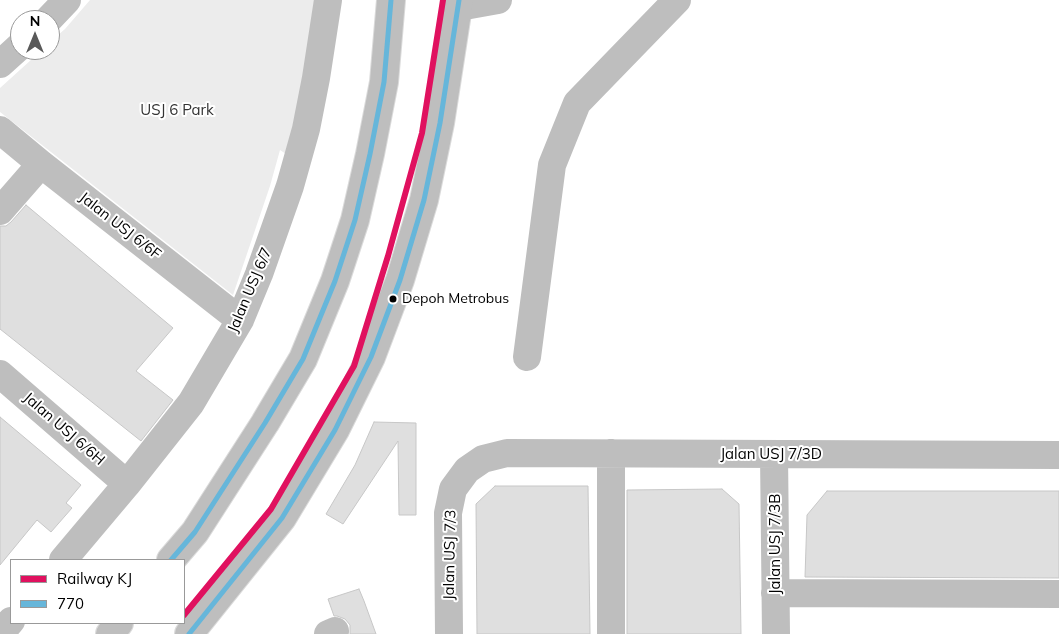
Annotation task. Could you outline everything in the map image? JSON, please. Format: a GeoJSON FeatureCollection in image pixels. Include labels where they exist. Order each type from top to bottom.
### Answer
{"type":"FeatureCollection","features":[{"type":"Feature","properties":{"kind":"street"},"geometry":{"type":"LineString","coordinates":[[58,10],[67,0]]}},
{"type":"Feature","properties":{"kind":"street","name":"Jalan USJ 6/7"},"geometry":{"type":"LineString","coordinates":[[63,559],[127,484],[191,403],[240,320],[259,274],[290,186],[306,129],[328,0]]}},
{"type":"Feature","properties":{"kind":"street"},"geometry":{"type":"LineString","coordinates":[[172,559],[195,532],[266,423],[303,359],[335,281],[355,220],[370,154],[384,82],[391,0]]}},
{"type":"Feature","properties":{"kind":"street"},"geometry":{"type":"LineString","coordinates":[[189,634],[282,518],[335,430],[371,356],[400,280],[424,200],[440,123],[459,4],[498,0]]}},
{"type":"Feature","properties":{"kind":"street"},"geometry":{"type":"LineString","coordinates":[[527,357],[552,165],[577,103],[677,0]]}},
{"type":"Feature","properties":{"kind":"street"},"geometry":{"type":"LineString","coordinates":[[0,64],[10,55]]}},
{"type":"Feature","properties":{"kind":"street","name":"Jalan USJ 6/6F"},"geometry":{"type":"LineString","coordinates":[[0,130],[240,320]]}},
{"type":"Feature","properties":{"kind":"street"},"geometry":{"type":"LineString","coordinates":[[0,211],[41,164]]}},
{"type":"Feature","properties":{"kind":"street","name":"Jalan USJ 6/6H"},"geometry":{"type":"LineString","coordinates":[[0,374],[127,484]]}},
{"type":"Feature","properties":{"kind":"street","name":"Jalan USJ 7/3D"},"geometry":{"type":"LineString","coordinates":[[483,459],[507,453],[1059,455]]}},
{"type":"Feature","properties":{"kind":"street"},"geometry":{"type":"LineString","coordinates":[[610,453],[611,634]]}},
{"type":"Feature","properties":{"kind":"street","name":"Jalan USJ 7/3B"},"geometry":{"type":"LineString","coordinates":[[774,454],[776,634]]}},
{"type":"Feature","properties":{"kind":"street","name":"Jalan USJ 7/3"},"geometry":{"type":"LineString","coordinates":[[449,634],[448,513],[453,489],[468,470],[483,459]]}},
{"type":"Feature","properties":{"kind":"street"},"geometry":{"type":"LineString","coordinates":[[775,593],[1059,594]]}},
{"type":"Feature","properties":{"kind":"street"},"geometry":{"type":"LineString","coordinates":[[0,610],[10,619]]}},
{"type":"Feature","properties":{"kind":"street"},"geometry":{"type":"LineString","coordinates":[[0,634],[10,621]]}},
{"type":"Feature","properties":{"kind":"street"},"geometry":{"type":"LineString","coordinates":[[110,634],[118,624]]}},
{"type":"Feature","properties":{"kind":"green space","name":"USJ 6 Park"},"geometry":{"type":"Polygon","coordinates":[[[90,0],[321,0],[289,156],[280,150],[270,186],[233,295],[0,112],[0,88],[31,60],[60,60],[60,33],[90,0]]]}},
{"type":"Feature","properties":{"kind":"building"},"geometry":{"type":"Polygon","coordinates":[[[26,205],[173,328],[136,371],[173,400],[141,441],[0,329],[0,226],[6,226],[11,222],[26,205]]]}},
{"type":"Feature","properties":{"kind":"building"},"geometry":{"type":"Polygon","coordinates":[[[0,417],[81,485],[66,503],[72,508],[51,532],[37,520],[0,565],[0,417]]]}},
{"type":"Feature","properties":{"kind":"building"},"geometry":{"type":"Polygon","coordinates":[[[374,422],[416,423],[416,515],[399,515],[398,441],[343,524],[326,514],[355,465],[374,422]]]}},
{"type":"Feature","properties":{"kind":"building"},"geometry":{"type":"Polygon","coordinates":[[[495,486],[588,486],[590,634],[477,634],[476,504],[495,486]]]}},
{"type":"Feature","properties":{"kind":"building"},"geometry":{"type":"Polygon","coordinates":[[[722,489],[739,504],[741,634],[627,634],[627,490],[722,489]]]}},
{"type":"Feature","properties":{"kind":"building"},"geometry":{"type":"Polygon","coordinates":[[[827,491],[1059,491],[1059,578],[805,577],[807,515],[827,491]]]}},
{"type":"Feature","properties":{"kind":"building"},"geometry":{"type":"Polygon","coordinates":[[[359,589],[376,634],[350,634],[350,625],[345,619],[334,616],[328,599],[359,589]]]}},
{"type":"Feature","properties":{"kind":"rail line","name":"KJ"},"geometry":{"type":"LineString","coordinates":[[185,614],[271,509],[354,366],[388,256],[422,133],[443,0]]}},
{"type":"Feature","properties":{"kind":"transit line","name":"770"},"geometry":{"type":"LineString","coordinates":[[172,559],[195,532],[265,423],[303,359],[335,281],[355,220],[370,154],[384,82],[391,0]]}},
{"type":"Feature","properties":{"kind":"transit line","name":"770"},"geometry":{"type":"LineString","coordinates":[[189,634],[282,518],[335,430],[371,357],[400,280],[424,200],[440,123],[459,0]]}},
{"type":"Feature","properties":{"kind":"place","name":"Depoh Metrobus"},"geometry":{"type":"Point","coordinates":[393,299]}}]}
